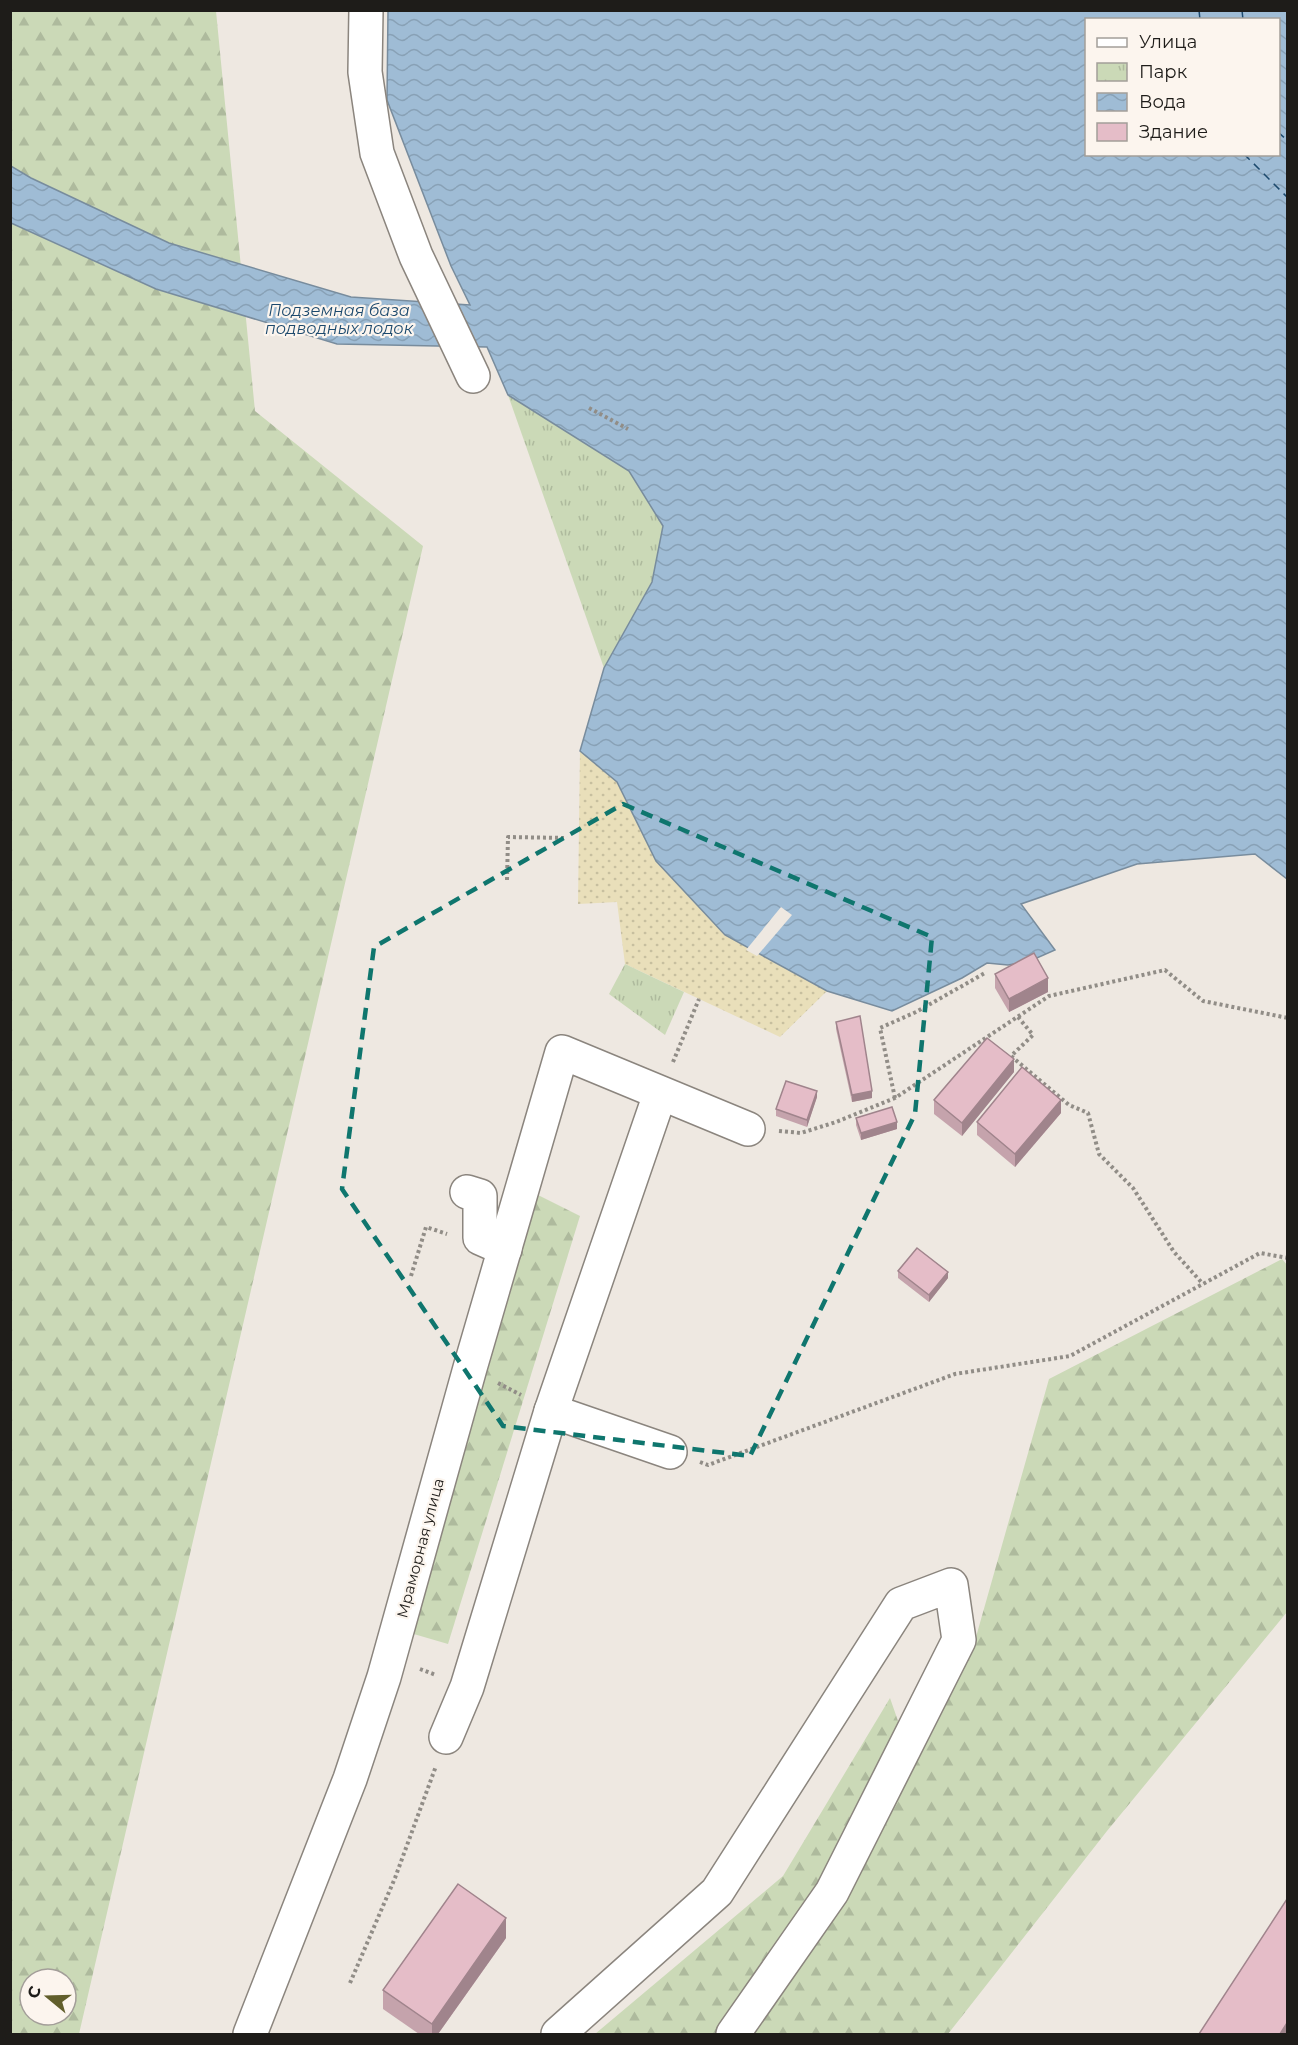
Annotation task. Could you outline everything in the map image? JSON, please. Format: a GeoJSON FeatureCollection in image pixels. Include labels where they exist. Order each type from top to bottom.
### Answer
{"type":"FeatureCollection","features":[{"type":"Feature","properties":{"kind":"street"},"geometry":{"type":"LineString","coordinates":[[366,10],[365,72],[377,153],[416,256],[473,376]]}},
{"type":"Feature","properties":{"kind":"street","name":"Мраморная улица"},"geometry":{"type":"LineString","coordinates":[[250,2034],[350,1779],[384,1677],[470,1368],[562,1052],[660,1094]]}},
{"type":"Feature","properties":{"kind":"street"},"geometry":{"type":"LineString","coordinates":[[446,1737],[467,1688],[551,1411],[660,1094],[748,1129]]}},
{"type":"Feature","properties":{"kind":"street"},"geometry":{"type":"LineString","coordinates":[[467,1192],[480,1196],[480,1238],[505,1249]]}},
{"type":"Feature","properties":{"kind":"street"},"geometry":{"type":"LineString","coordinates":[[551,1411],[670,1452]]}},
{"type":"Feature","properties":{"kind":"street"},"geometry":{"type":"LineString","coordinates":[[558,2034],[717,1892],[901,1604],[951,1585],[959,1640],[832,1892],[733,2034]]}},
{"type":"Feature","properties":{"kind":"path"},"geometry":{"type":"LineString","coordinates":[[589,408],[628,429]]}},
{"type":"Feature","properties":{"kind":"path"},"geometry":{"type":"LineString","coordinates":[[507,880],[508,837],[567,838]]}},
{"type":"Feature","properties":{"kind":"path"},"geometry":{"type":"LineString","coordinates":[[748,1129],[801,1133],[836,1122],[895,1098],[1049,996],[1165,970],[1203,1001],[1287,1018]]}},
{"type":"Feature","properties":{"kind":"path"},"geometry":{"type":"LineString","coordinates":[[895,1098],[880,1028],[916,1012],[985,974]]}},
{"type":"Feature","properties":{"kind":"path"},"geometry":{"type":"LineString","coordinates":[[660,1094],[699,999]]}},
{"type":"Feature","properties":{"kind":"path"},"geometry":{"type":"LineString","coordinates":[[1018,1017],[1033,1035],[1011,1056],[1069,1105],[1088,1113],[1099,1154],[1133,1188],[1174,1252],[1203,1284]]}},
{"type":"Feature","properties":{"kind":"path"},"geometry":{"type":"LineString","coordinates":[[411,1276],[426,1227],[452,1236],[467,1192]]}},
{"type":"Feature","properties":{"kind":"path"},"geometry":{"type":"LineString","coordinates":[[670,1452],[708,1464],[955,1374],[1070,1356],[1260,1253],[1287,1258]]}},
{"type":"Feature","properties":{"kind":"path"},"geometry":{"type":"LineString","coordinates":[[470,1368],[551,1411]]}},
{"type":"Feature","properties":{"kind":"path"},"geometry":{"type":"LineString","coordinates":[[384,1677],[407,1685],[414,1667],[467,1688]]}},
{"type":"Feature","properties":{"kind":"path"},"geometry":{"type":"LineString","coordinates":[[350,1983],[395,1878],[446,1737]]}},
{"type":"Feature","properties":{"kind":"highlighted area"},"geometry":{"type":"Polygon","coordinates":[[[623,804],[932,937],[915,1114],[750,1456],[503,1426],[342,1189],[374,947],[623,804]]]}},
{"type":"Feature","properties":{"kind":"green space"},"geometry":{"type":"Polygon","coordinates":[[[11,11],[216,11],[255,411],[423,546],[79,2034],[11,2034],[11,11]]]}},
{"type":"Feature","properties":{"kind":"green space"},"geometry":{"type":"Polygon","coordinates":[[[508,395],[629,471],[663,526],[652,582],[604,668],[508,395]]]}},
{"type":"Feature","properties":{"kind":"green space"},"geometry":{"type":"Polygon","coordinates":[[[625,964],[684,992],[665,1035],[609,994],[625,964]]]}},
{"type":"Feature","properties":{"kind":"green space"},"geometry":{"type":"Polygon","coordinates":[[[532,1192],[580,1216],[448,1644],[400,1630],[532,1192]]]}},
{"type":"Feature","properties":{"kind":"green space"},"geometry":{"type":"Polygon","coordinates":[[[1282,1259],[1288,1266],[1287,1612],[1107,1831],[948,2034],[749,2034],[974,1644],[1049,1379],[1282,1259]]]}},
{"type":"Feature","properties":{"kind":"green space"},"geometry":{"type":"Polygon","coordinates":[[[890,1698],[905,1741],[727,2034],[595,2034],[783,1876],[890,1698]]]}},
{"type":"Feature","properties":{"kind":"sand"},"geometry":{"type":"Polygon","coordinates":[[[580,751],[617,782],[656,861],[725,935],[827,991],[780,1037],[625,964],[617,902],[578,904],[580,751]]]}},
{"type":"Feature","properties":{"kind":"water","name":"Подземная база подводных лодок"},"geometry":{"type":"Polygon","coordinates":[[[388,11],[1287,11],[1287,879],[1255,854],[1137,864],[1021,904],[1055,950],[1030,961],[1008,965],[987,963],[962,978],[892,1011],[827,991],[725,935],[656,861],[617,782],[580,751],[604,668],[652,582],[663,526],[629,471],[508,395],[487,347],[337,344],[156,289],[11,223],[11,166],[31,178],[169,243],[351,297],[470,305],[451,266],[387,100],[388,11]]]}},
{"type":"Feature","properties":{"kind":"pier"},"geometry":{"type":"Polygon","coordinates":[[[781,907],[792,915],[757,956],[746,950],[781,907]]]}},
{"type":"Feature","properties":{"kind":"building"},"geometry":{"type":"Polygon","coordinates":[[[1034,953],[1048,978],[1009,999],[995,974],[1034,953]]]}},
{"type":"Feature","properties":{"kind":"building"},"geometry":{"type":"Polygon","coordinates":[[[860,1016],[872,1091],[852,1095],[836,1022],[860,1016]]]}},
{"type":"Feature","properties":{"kind":"building"},"geometry":{"type":"Polygon","coordinates":[[[987,1038],[1014,1059],[962,1123],[934,1100],[987,1038]]]}},
{"type":"Feature","properties":{"kind":"building"},"geometry":{"type":"Polygon","coordinates":[[[1022,1067],[1061,1100],[1015,1154],[977,1122],[1022,1067]]]}},
{"type":"Feature","properties":{"kind":"building"},"geometry":{"type":"Polygon","coordinates":[[[786,1081],[817,1091],[807,1120],[776,1109],[786,1081]]]}},
{"type":"Feature","properties":{"kind":"building"},"geometry":{"type":"Polygon","coordinates":[[[892,1107],[897,1122],[861,1133],[856,1118],[892,1107]]]}},
{"type":"Feature","properties":{"kind":"building"},"geometry":{"type":"Polygon","coordinates":[[[917,1248],[948,1272],[929,1295],[898,1271],[917,1248]]]}},
{"type":"Feature","properties":{"kind":"building"},"geometry":{"type":"Polygon","coordinates":[[[458,1884],[506,1918],[432,2024],[383,1990],[458,1884]]]}},
{"type":"Feature","properties":{"kind":"building"},"geometry":{"type":"Polygon","coordinates":[[[1287,1899],[1287,2023],[1280,2034],[1199,2034],[1287,1899]]]}},
{"type":"Feature","properties":{"kind":"ferry route"},"geometry":{"type":"LineString","coordinates":[[1199,10],[1200,18]]}},
{"type":"Feature","properties":{"kind":"ferry route"},"geometry":{"type":"LineString","coordinates":[[1242,10],[1243,18]]}},
{"type":"Feature","properties":{"kind":"ferry route"},"geometry":{"type":"LineString","coordinates":[[1280,134],[1288,141]]}},
{"type":"Feature","properties":{"kind":"ferry route"},"geometry":{"type":"LineString","coordinates":[[1246,156],[1288,198]]}}]}
